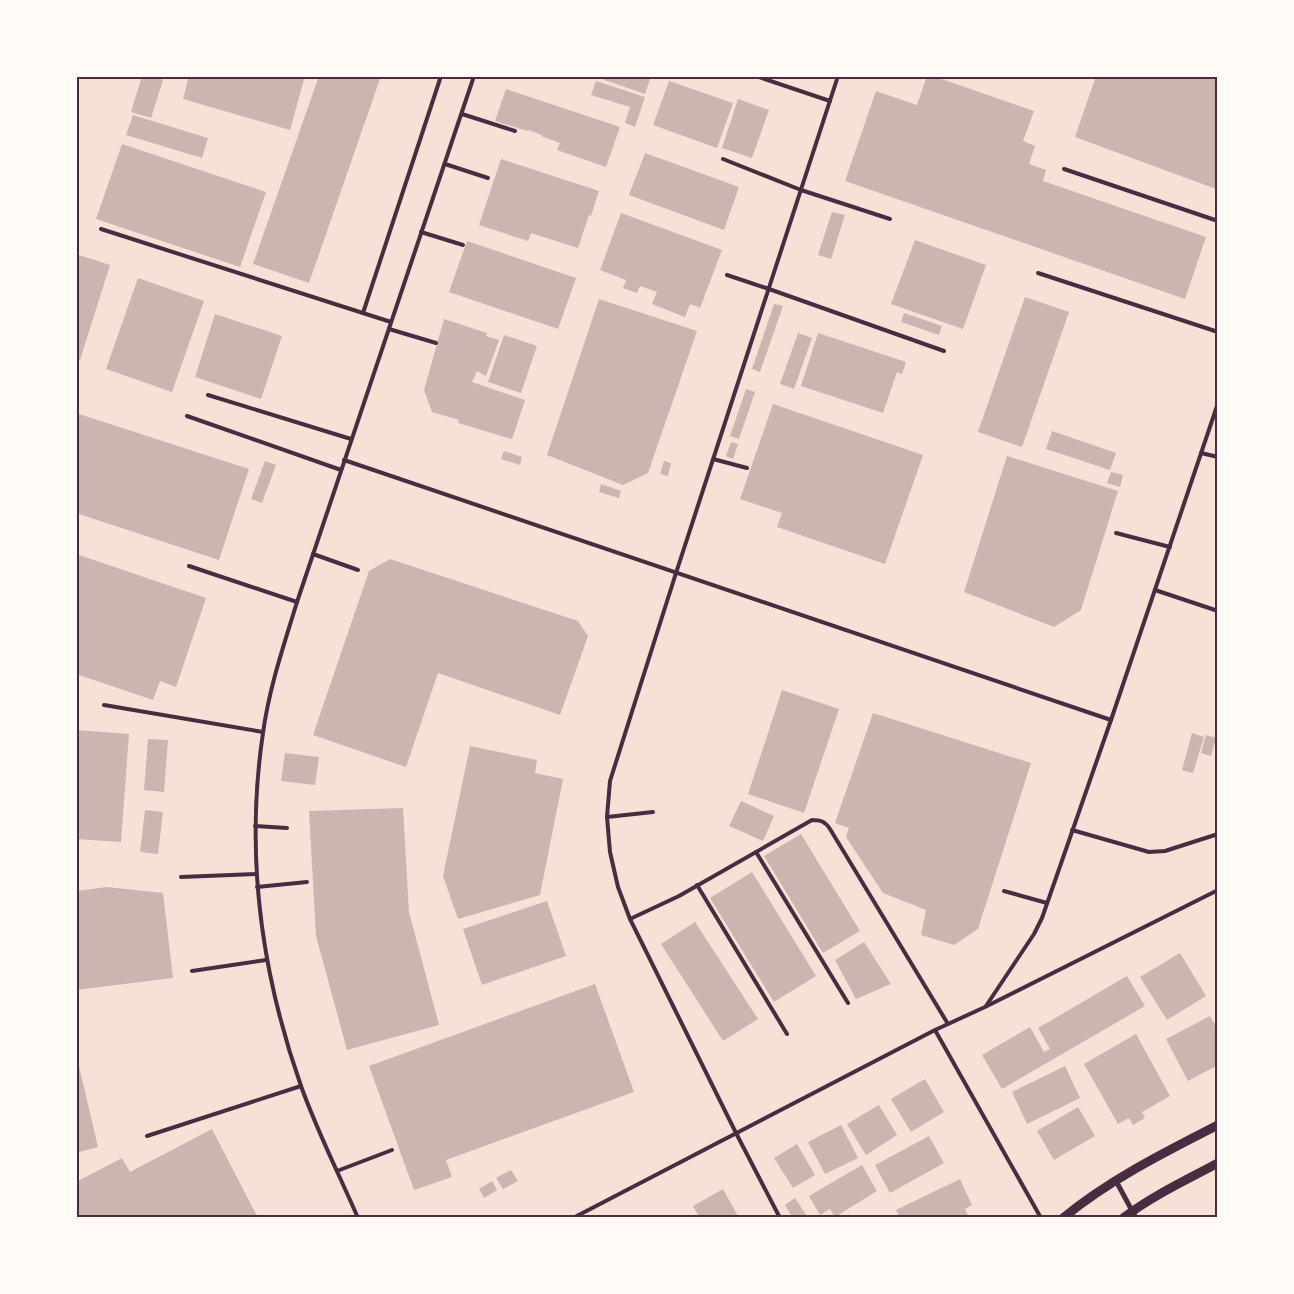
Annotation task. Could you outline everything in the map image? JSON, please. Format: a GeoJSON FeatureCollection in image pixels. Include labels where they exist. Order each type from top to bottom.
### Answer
{"type":"FeatureCollection","features":[{"type":"Feature","properties":{"kind":"street"},"geometry":{"type":"LineString","coordinates":[[1063,1218],[1080,1204],[1116,1181],[1172,1148],[1218,1125]]}},
{"type":"Feature","properties":{"kind":"street"},"geometry":{"type":"LineString","coordinates":[[1123,1218],[1134,1214],[1187,1179],[1218,1163]]}},
{"type":"Feature","properties":{"kind":"street"},"geometry":{"type":"LineString","coordinates":[[1116,1181],[1134,1214]]}},
{"type":"Feature","properties":{"kind":"lane"},"geometry":{"type":"LineString","coordinates":[[363,313],[441,76]]}},
{"type":"Feature","properties":{"kind":"lane"},"geometry":{"type":"LineString","coordinates":[[358,1218],[301,1086],[280,1019],[266,960],[256,874],[255,826],[257,779],[263,732],[277,666],[344,460],[474,76]]}},
{"type":"Feature","properties":{"kind":"lane"},"geometry":{"type":"LineString","coordinates":[[756,76],[830,101]]}},
{"type":"Feature","properties":{"kind":"lane"},"geometry":{"type":"LineString","coordinates":[[780,1218],[630,920],[618,886],[610,852],[607,817],[610,781],[838,76]]}},
{"type":"Feature","properties":{"kind":"lane"},"geometry":{"type":"LineString","coordinates":[[462,114],[515,131]]}},
{"type":"Feature","properties":{"kind":"lane"},"geometry":{"type":"LineString","coordinates":[[723,159],[801,190],[890,219]]}},
{"type":"Feature","properties":{"kind":"lane"},"geometry":{"type":"LineString","coordinates":[[444,164],[488,178]]}},
{"type":"Feature","properties":{"kind":"lane"},"geometry":{"type":"LineString","coordinates":[[1064,168],[1218,221]]}},
{"type":"Feature","properties":{"kind":"lane"},"geometry":{"type":"LineString","coordinates":[[101,229],[391,322]]}},
{"type":"Feature","properties":{"kind":"lane"},"geometry":{"type":"LineString","coordinates":[[421,232],[463,244]]}},
{"type":"Feature","properties":{"kind":"lane"},"geometry":{"type":"LineString","coordinates":[[1038,274],[1218,332]]}},
{"type":"Feature","properties":{"kind":"lane"},"geometry":{"type":"LineString","coordinates":[[727,275],[944,350]]}},
{"type":"Feature","properties":{"kind":"lane"},"geometry":{"type":"LineString","coordinates":[[389,330],[436,343]]}},
{"type":"Feature","properties":{"kind":"lane"},"geometry":{"type":"LineString","coordinates":[[208,395],[352,439]]}},
{"type":"Feature","properties":{"kind":"lane"},"geometry":{"type":"LineString","coordinates":[[985,1007],[1034,934],[1047,903],[1218,403]]}},
{"type":"Feature","properties":{"kind":"lane"},"geometry":{"type":"LineString","coordinates":[[186,416],[341,470]]}},
{"type":"Feature","properties":{"kind":"lane"},"geometry":{"type":"LineString","coordinates":[[1201,453],[1218,457]]}},
{"type":"Feature","properties":{"kind":"lane"},"geometry":{"type":"LineString","coordinates":[[713,459],[747,468]]}},
{"type":"Feature","properties":{"kind":"lane"},"geometry":{"type":"LineString","coordinates":[[344,460],[1111,720]]}},
{"type":"Feature","properties":{"kind":"lane"},"geometry":{"type":"LineString","coordinates":[[1116,533],[1170,547]]}},
{"type":"Feature","properties":{"kind":"lane"},"geometry":{"type":"LineString","coordinates":[[313,554],[358,570]]}},
{"type":"Feature","properties":{"kind":"lane"},"geometry":{"type":"LineString","coordinates":[[189,566],[297,602]]}},
{"type":"Feature","properties":{"kind":"lane"},"geometry":{"type":"LineString","coordinates":[[1155,590],[1218,611]]}},
{"type":"Feature","properties":{"kind":"lane"},"geometry":{"type":"LineString","coordinates":[[104,705],[263,732]]}},
{"type":"Feature","properties":{"kind":"lane"},"geometry":{"type":"LineString","coordinates":[[607,817],[653,812]]}},
{"type":"Feature","properties":{"kind":"lane"},"geometry":{"type":"LineString","coordinates":[[630,920],[679,896],[812,820],[820,820],[827,823],[948,1024]]}},
{"type":"Feature","properties":{"kind":"lane"},"geometry":{"type":"LineString","coordinates":[[255,826],[287,828]]}},
{"type":"Feature","properties":{"kind":"lane"},"geometry":{"type":"LineString","coordinates":[[1072,830],[1149,852],[1165,851],[1218,834]]}},
{"type":"Feature","properties":{"kind":"lane"},"geometry":{"type":"LineString","coordinates":[[756,852],[848,1003]]}},
{"type":"Feature","properties":{"kind":"lane"},"geometry":{"type":"LineString","coordinates":[[181,877],[256,874]]}},
{"type":"Feature","properties":{"kind":"lane"},"geometry":{"type":"LineString","coordinates":[[257,887],[307,882]]}},
{"type":"Feature","properties":{"kind":"lane"},"geometry":{"type":"LineString","coordinates":[[697,885],[787,1034]]}},
{"type":"Feature","properties":{"kind":"lane"},"geometry":{"type":"LineString","coordinates":[[573,1218],[935,1030],[985,1007],[1218,890]]}},
{"type":"Feature","properties":{"kind":"lane"},"geometry":{"type":"LineString","coordinates":[[1004,891],[1047,903]]}},
{"type":"Feature","properties":{"kind":"lane"},"geometry":{"type":"LineString","coordinates":[[192,971],[266,960]]}},
{"type":"Feature","properties":{"kind":"lane"},"geometry":{"type":"LineString","coordinates":[[935,1030],[1041,1218]]}},
{"type":"Feature","properties":{"kind":"lane"},"geometry":{"type":"LineString","coordinates":[[147,1136],[301,1086]]}},
{"type":"Feature","properties":{"kind":"lane"},"geometry":{"type":"LineString","coordinates":[[337,1171],[392,1150]]}},
{"type":"Feature","properties":{"kind":"building"},"geometry":{"type":"Polygon","coordinates":[[[142,76],[152,76],[163,80],[151,118],[131,112],[142,76]]]}},
{"type":"Feature","properties":{"kind":"building"},"geometry":{"type":"Polygon","coordinates":[[[189,76],[305,76],[290,130],[183,99],[189,76]]]}},
{"type":"Feature","properties":{"kind":"building"},"geometry":{"type":"Polygon","coordinates":[[[319,76],[381,76],[309,283],[253,264],[319,76]]]}},
{"type":"Feature","properties":{"kind":"building"},"geometry":{"type":"Polygon","coordinates":[[[593,76],[651,76],[645,94],[593,76]]]}},
{"type":"Feature","properties":{"kind":"building"},"geometry":{"type":"Polygon","coordinates":[[[927,76],[933,76],[1034,111],[1023,141],[1035,146],[1029,164],[1046,170],[1043,181],[1206,237],[1185,299],[845,181],[876,91],[917,105],[927,76]]]}},
{"type":"Feature","properties":{"kind":"building"},"geometry":{"type":"Polygon","coordinates":[[[1096,76],[1218,76],[1218,184],[1216,189],[1075,137],[1096,76]]]}},
{"type":"Feature","properties":{"kind":"building"},"geometry":{"type":"Polygon","coordinates":[[[596,81],[645,97],[635,127],[625,123],[630,107],[591,95],[596,81]]]}},
{"type":"Feature","properties":{"kind":"building"},"geometry":{"type":"Polygon","coordinates":[[[669,81],[733,103],[717,148],[653,125],[669,81]]]}},
{"type":"Feature","properties":{"kind":"building"},"geometry":{"type":"Polygon","coordinates":[[[506,89],[620,127],[606,167],[557,150],[560,143],[542,135],[495,121],[506,89]]]}},
{"type":"Feature","properties":{"kind":"building"},"geometry":{"type":"Polygon","coordinates":[[[738,99],[769,110],[752,158],[722,148],[738,99]]]}},
{"type":"Feature","properties":{"kind":"building"},"geometry":{"type":"Polygon","coordinates":[[[133,115],[208,138],[202,158],[126,135],[133,115]]]}},
{"type":"Feature","properties":{"kind":"building"},"geometry":{"type":"Polygon","coordinates":[[[122,144],[266,192],[240,267],[96,219],[122,144]]]}},
{"type":"Feature","properties":{"kind":"building"},"geometry":{"type":"Polygon","coordinates":[[[645,153],[739,187],[724,230],[629,195],[645,153]]]}},
{"type":"Feature","properties":{"kind":"building"},"geometry":{"type":"Polygon","coordinates":[[[501,159],[599,191],[578,248],[531,233],[528,241],[479,225],[501,159]]]}},
{"type":"Feature","properties":{"kind":"building"},"geometry":{"type":"Polygon","coordinates":[[[832,212],[845,215],[831,259],[818,255],[832,212]]]}},
{"type":"Feature","properties":{"kind":"building"},"geometry":{"type":"Polygon","coordinates":[[[621,213],[722,250],[700,308],[690,304],[685,317],[652,304],[657,292],[640,286],[637,293],[623,288],[626,280],[600,270],[621,213]]]}},
{"type":"Feature","properties":{"kind":"building"},"geometry":{"type":"Polygon","coordinates":[[[915,240],[986,265],[963,329],[891,304],[915,240]]]}},
{"type":"Feature","properties":{"kind":"building"},"geometry":{"type":"Polygon","coordinates":[[[467,241],[576,278],[558,329],[449,292],[467,241]]]}},
{"type":"Feature","properties":{"kind":"building"},"geometry":{"type":"Polygon","coordinates":[[[76,254],[110,265],[80,360],[76,359],[76,254]]]}},
{"type":"Feature","properties":{"kind":"building"},"geometry":{"type":"Polygon","coordinates":[[[138,278],[204,301],[172,392],[106,369],[138,278]]]}},
{"type":"Feature","properties":{"kind":"building"},"geometry":{"type":"Polygon","coordinates":[[[1025,297],[1069,312],[1022,447],[978,432],[1025,297]]]}},
{"type":"Feature","properties":{"kind":"building"},"geometry":{"type":"Polygon","coordinates":[[[599,299],[697,331],[648,473],[623,485],[547,455],[599,299]]]}},
{"type":"Feature","properties":{"kind":"building"},"geometry":{"type":"Polygon","coordinates":[[[774,304],[783,306],[760,372],[752,369],[774,304]]]}},
{"type":"Feature","properties":{"kind":"building"},"geometry":{"type":"Polygon","coordinates":[[[904,313],[942,326],[939,335],[901,322],[904,313]]]}},
{"type":"Feature","properties":{"kind":"building"},"geometry":{"type":"Polygon","coordinates":[[[215,314],[282,336],[261,399],[195,377],[215,314]]]}},
{"type":"Feature","properties":{"kind":"building"},"geometry":{"type":"Polygon","coordinates":[[[444,319],[487,333],[486,336],[499,340],[486,376],[477,371],[472,382],[525,400],[512,439],[458,423],[459,420],[432,412],[424,390],[444,319]]]}},
{"type":"Feature","properties":{"kind":"building"},"geometry":{"type":"Polygon","coordinates":[[[798,333],[812,338],[794,389],[780,384],[798,333]]]}},
{"type":"Feature","properties":{"kind":"building"},"geometry":{"type":"Polygon","coordinates":[[[818,333],[906,362],[902,374],[897,372],[883,413],[801,386],[818,333]]]}},
{"type":"Feature","properties":{"kind":"building"},"geometry":{"type":"Polygon","coordinates":[[[504,335],[537,346],[521,393],[488,382],[504,335]]]}},
{"type":"Feature","properties":{"kind":"building"},"geometry":{"type":"Polygon","coordinates":[[[746,389],[755,392],[739,439],[730,436],[746,389]]]}},
{"type":"Feature","properties":{"kind":"building"},"geometry":{"type":"Polygon","coordinates":[[[773,404],[923,455],[885,564],[777,527],[782,513],[740,499],[773,404]]]}},
{"type":"Feature","properties":{"kind":"building"},"geometry":{"type":"Polygon","coordinates":[[[76,413],[249,469],[219,560],[76,513],[76,413]]]}},
{"type":"Feature","properties":{"kind":"building"},"geometry":{"type":"Polygon","coordinates":[[[1052,431],[1116,453],[1110,470],[1046,449],[1052,431]]]}},
{"type":"Feature","properties":{"kind":"building"},"geometry":{"type":"Polygon","coordinates":[[[731,442],[738,444],[733,459],[726,456],[731,442]]]}},
{"type":"Feature","properties":{"kind":"building"},"geometry":{"type":"Polygon","coordinates":[[[504,451],[522,457],[520,465],[501,459],[504,451]]]}},
{"type":"Feature","properties":{"kind":"building"},"geometry":{"type":"Polygon","coordinates":[[[1007,456],[1118,491],[1081,610],[1054,627],[964,592],[1007,456]]]}},
{"type":"Feature","properties":{"kind":"building"},"geometry":{"type":"Polygon","coordinates":[[[265,461],[276,465],[262,503],[251,499],[265,461]]]}},
{"type":"Feature","properties":{"kind":"building"},"geometry":{"type":"Polygon","coordinates":[[[664,461],[671,463],[668,476],[660,474],[664,461]]]}},
{"type":"Feature","properties":{"kind":"building"},"geometry":{"type":"Polygon","coordinates":[[[1111,472],[1123,475],[1120,487],[1107,483],[1111,472]]]}},
{"type":"Feature","properties":{"kind":"building"},"geometry":{"type":"Polygon","coordinates":[[[601,484],[621,491],[619,498],[599,492],[601,484]]]}},
{"type":"Feature","properties":{"kind":"building"},"geometry":{"type":"Polygon","coordinates":[[[76,554],[206,598],[176,687],[160,681],[153,700],[76,674],[76,554]]]}},
{"type":"Feature","properties":{"kind":"building"},"geometry":{"type":"Polygon","coordinates":[[[390,559],[578,621],[588,636],[560,715],[438,673],[406,767],[313,735],[369,571],[390,559]]]}},
{"type":"Feature","properties":{"kind":"building"},"geometry":{"type":"Polygon","coordinates":[[[782,690],[839,709],[804,813],[748,794],[782,690]]]}},
{"type":"Feature","properties":{"kind":"building"},"geometry":{"type":"Polygon","coordinates":[[[873,713],[1031,763],[978,929],[954,945],[921,935],[926,910],[883,893],[846,837],[849,828],[835,823],[873,713]]]}},
{"type":"Feature","properties":{"kind":"building"},"geometry":{"type":"Polygon","coordinates":[[[76,730],[129,734],[121,842],[76,839],[76,730]]]}},
{"type":"Feature","properties":{"kind":"building"},"geometry":{"type":"Polygon","coordinates":[[[1192,733],[1204,737],[1193,773],[1182,770],[1192,733]]]}},
{"type":"Feature","properties":{"kind":"building"},"geometry":{"type":"Polygon","coordinates":[[[1206,735],[1216,738],[1211,756],[1201,753],[1206,735]]]}},
{"type":"Feature","properties":{"kind":"building"},"geometry":{"type":"Polygon","coordinates":[[[148,739],[168,740],[164,792],[144,790],[148,739]]]}},
{"type":"Feature","properties":{"kind":"building"},"geometry":{"type":"Polygon","coordinates":[[[470,746],[537,760],[535,773],[563,779],[540,895],[458,919],[443,876],[470,746]]]}},
{"type":"Feature","properties":{"kind":"building"},"geometry":{"type":"Polygon","coordinates":[[[285,753],[319,757],[315,785],[281,781],[285,753]]]}},
{"type":"Feature","properties":{"kind":"building"},"geometry":{"type":"Polygon","coordinates":[[[741,801],[774,816],[763,841],[729,826],[741,801]]]}},
{"type":"Feature","properties":{"kind":"building"},"geometry":{"type":"Polygon","coordinates":[[[403,808],[409,912],[439,1025],[347,1050],[316,936],[309,811],[403,808]]]}},
{"type":"Feature","properties":{"kind":"building"},"geometry":{"type":"Polygon","coordinates":[[[145,810],[163,812],[158,854],[140,852],[145,810]]]}},
{"type":"Feature","properties":{"kind":"building"},"geometry":{"type":"Polygon","coordinates":[[[801,834],[860,931],[823,953],[764,856],[801,834]]]}},
{"type":"Feature","properties":{"kind":"building"},"geometry":{"type":"Polygon","coordinates":[[[752,872],[816,976],[774,1002],[710,898],[752,872]]]}},
{"type":"Feature","properties":{"kind":"building"},"geometry":{"type":"Polygon","coordinates":[[[107,887],[163,893],[173,978],[76,990],[76,891],[107,887]]]}},
{"type":"Feature","properties":{"kind":"building"},"geometry":{"type":"Polygon","coordinates":[[[547,901],[566,956],[482,985],[463,929],[547,901]]]}},
{"type":"Feature","properties":{"kind":"building"},"geometry":{"type":"Polygon","coordinates":[[[695,922],[758,1019],[723,1041],[661,944],[695,922]]]}},
{"type":"Feature","properties":{"kind":"building"},"geometry":{"type":"Polygon","coordinates":[[[864,942],[891,984],[856,999],[835,960],[864,942]]]}},
{"type":"Feature","properties":{"kind":"building"},"geometry":{"type":"Polygon","coordinates":[[[1180,953],[1206,996],[1167,1020],[1140,977],[1180,953]]]}},
{"type":"Feature","properties":{"kind":"building"},"geometry":{"type":"Polygon","coordinates":[[[1127,976],[1145,1006],[1002,1089],[982,1055],[1030,1027],[1044,1052],[1050,1049],[1038,1028],[1127,976]]]}},
{"type":"Feature","properties":{"kind":"building"},"geometry":{"type":"Polygon","coordinates":[[[595,984],[634,1092],[446,1160],[452,1177],[414,1190],[369,1066],[595,984]]]}},
{"type":"Feature","properties":{"kind":"building"},"geometry":{"type":"Polygon","coordinates":[[[1210,1016],[1218,1030],[1218,1065],[1188,1081],[1166,1039],[1210,1016]]]}},
{"type":"Feature","properties":{"kind":"building"},"geometry":{"type":"Polygon","coordinates":[[[1136,1034],[1170,1096],[1142,1112],[1145,1118],[1133,1125],[1129,1118],[1118,1124],[1084,1064],[1136,1034]]]}},
{"type":"Feature","properties":{"kind":"building"},"geometry":{"type":"Polygon","coordinates":[[[76,1053],[98,1147],[76,1153],[76,1053]]]}},
{"type":"Feature","properties":{"kind":"building"},"geometry":{"type":"Polygon","coordinates":[[[1065,1066],[1080,1098],[1027,1124],[1012,1092],[1065,1066]]]}},
{"type":"Feature","properties":{"kind":"building"},"geometry":{"type":"Polygon","coordinates":[[[925,1079],[944,1112],[911,1132],[891,1099],[925,1079]]]}},
{"type":"Feature","properties":{"kind":"building"},"geometry":{"type":"Polygon","coordinates":[[[879,1105],[897,1135],[866,1155],[847,1124],[879,1105]]]}},
{"type":"Feature","properties":{"kind":"building"},"geometry":{"type":"Polygon","coordinates":[[[1078,1107],[1095,1136],[1054,1160],[1037,1131],[1078,1107]]]}},
{"type":"Feature","properties":{"kind":"building"},"geometry":{"type":"Polygon","coordinates":[[[841,1125],[858,1158],[825,1174],[808,1142],[841,1125]]]}},
{"type":"Feature","properties":{"kind":"building"},"geometry":{"type":"Polygon","coordinates":[[[212,1129],[258,1218],[76,1218],[76,1182],[122,1158],[130,1172],[212,1129]]]}},
{"type":"Feature","properties":{"kind":"building"},"geometry":{"type":"Polygon","coordinates":[[[929,1136],[944,1163],[890,1193],[875,1165],[929,1136]]]}},
{"type":"Feature","properties":{"kind":"building"},"geometry":{"type":"Polygon","coordinates":[[[797,1144],[815,1175],[793,1188],[774,1158],[797,1144]]]}},
{"type":"Feature","properties":{"kind":"building"},"geometry":{"type":"Polygon","coordinates":[[[862,1165],[877,1191],[835,1217],[830,1209],[820,1215],[809,1196],[862,1165]]]}},
{"type":"Feature","properties":{"kind":"building"},"geometry":{"type":"Polygon","coordinates":[[[511,1170],[518,1181],[503,1189],[496,1178],[511,1170]]]}},
{"type":"Feature","properties":{"kind":"building"},"geometry":{"type":"Polygon","coordinates":[[[960,1179],[972,1205],[965,1209],[969,1218],[900,1218],[896,1210],[960,1179]]]}},
{"type":"Feature","properties":{"kind":"building"},"geometry":{"type":"Polygon","coordinates":[[[492,1181],[497,1190],[484,1198],[479,1189],[492,1181]]]}},
{"type":"Feature","properties":{"kind":"building"},"geometry":{"type":"Polygon","coordinates":[[[723,1189],[739,1218],[700,1218],[693,1206],[723,1189]]]}},
{"type":"Feature","properties":{"kind":"building"},"geometry":{"type":"Polygon","coordinates":[[[795,1198],[808,1218],[793,1218],[785,1205],[795,1198]]]}}]}
